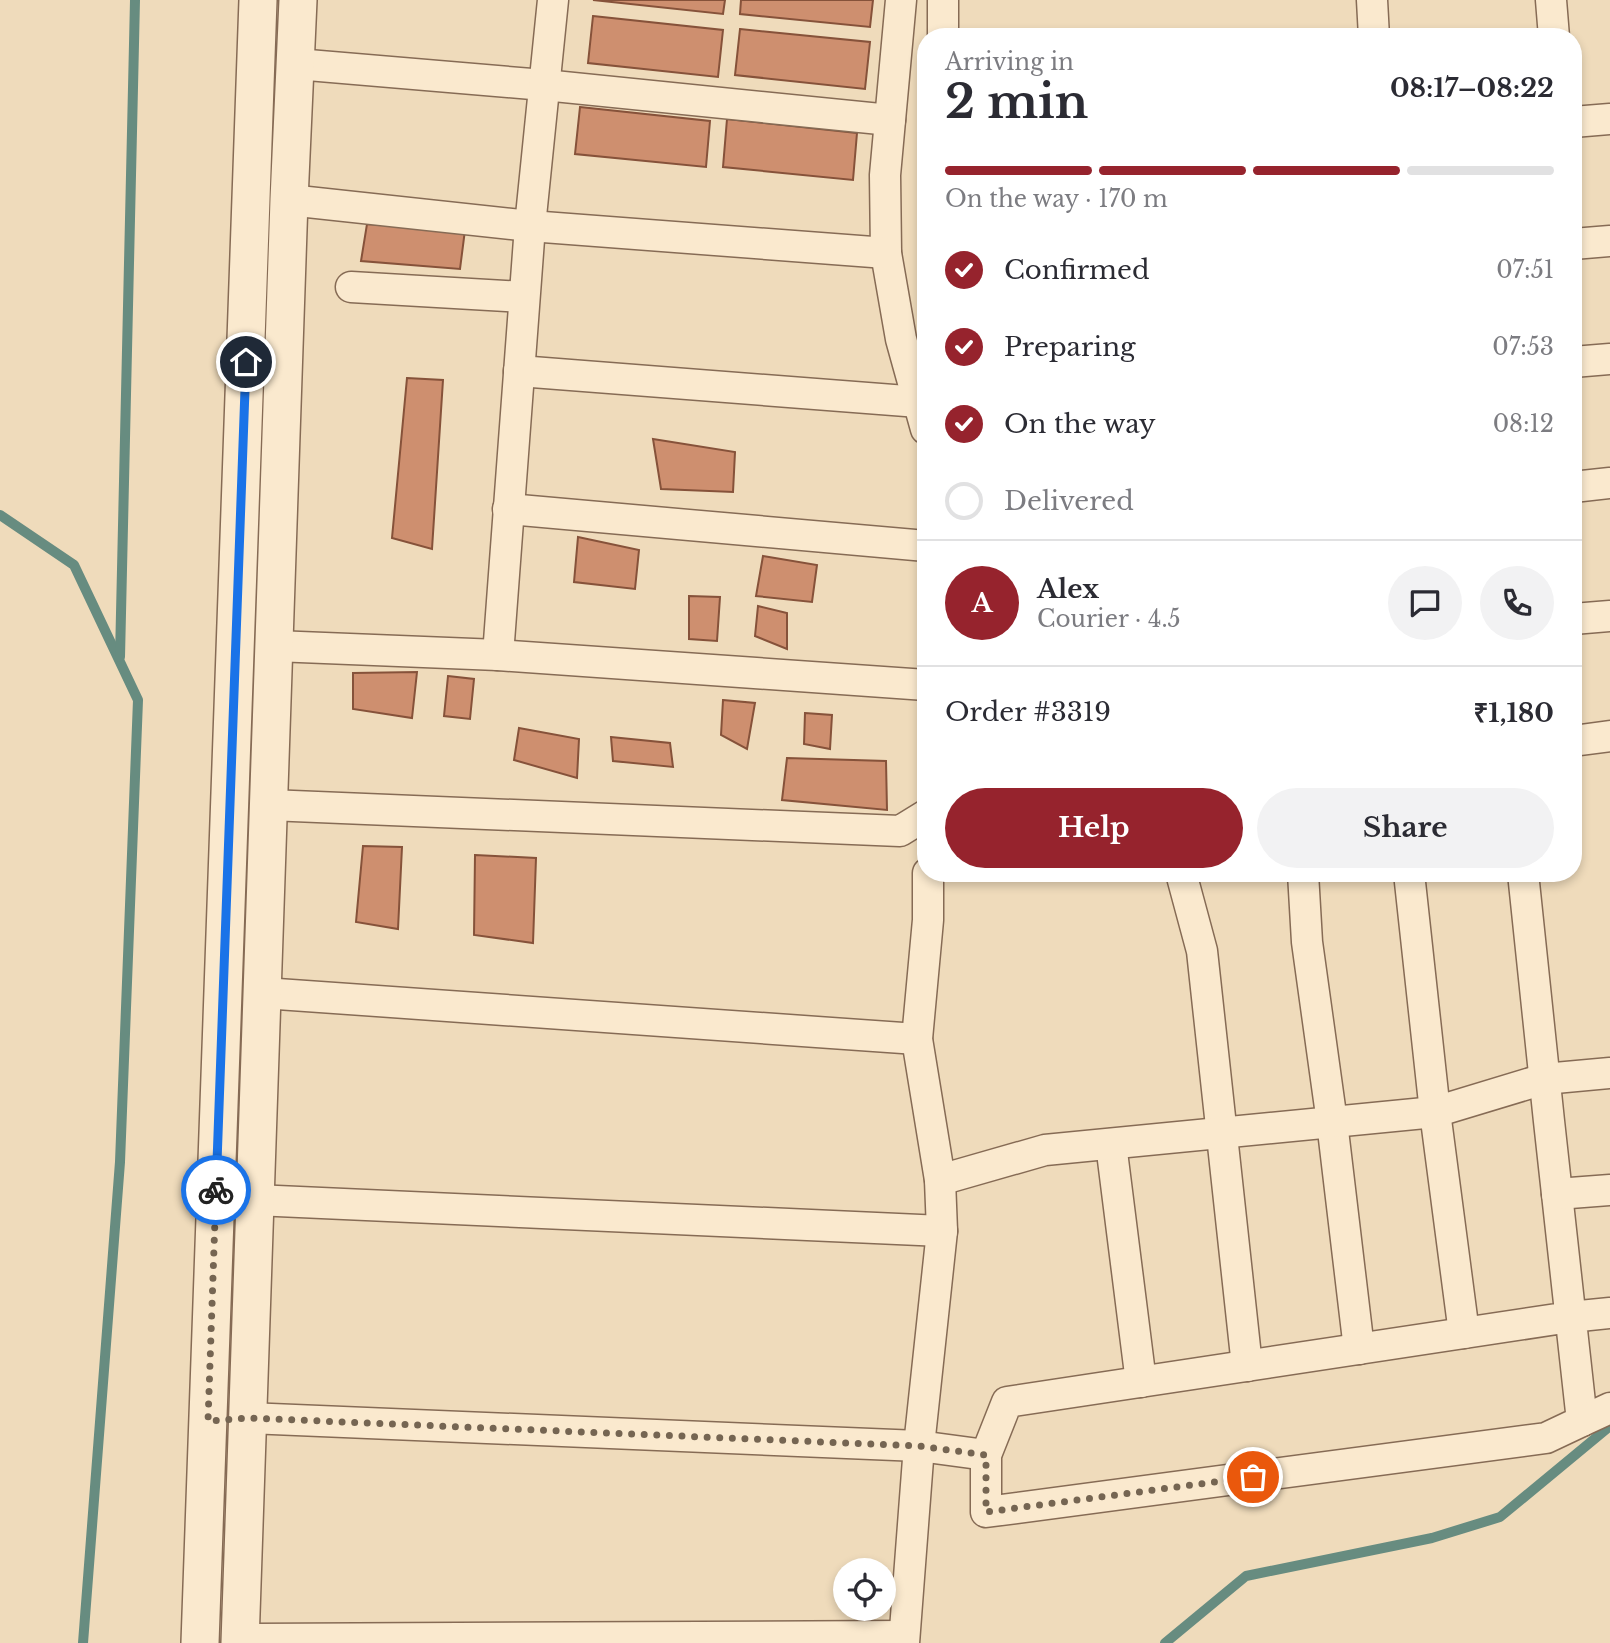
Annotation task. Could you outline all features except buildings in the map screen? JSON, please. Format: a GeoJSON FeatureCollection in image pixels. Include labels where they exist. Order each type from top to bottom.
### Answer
{"type":"FeatureCollection","features":[{"type":"Feature","properties":{"kind":"street"},"geometry":{"type":"LineString","coordinates":[[200,1641],[258,0]]}},
{"type":"Feature","properties":{"kind":"street"},"geometry":{"type":"LineString","coordinates":[[298,0],[240,1641],[904,1639],[919,1446],[942,1231],[940,1180],[917,1039],[928,920],[928,882]]}},
{"type":"Feature","properties":{"kind":"street"},"geometry":{"type":"LineString","coordinates":[[498,655],[524,297],[553,0]]}},
{"type":"Feature","properties":{"kind":"street"},"geometry":{"type":"LineString","coordinates":[[901,0],[885,175],[886,253],[901,339],[917,398]]}},
{"type":"Feature","properties":{"kind":"street"},"geometry":{"type":"LineString","coordinates":[[943,0],[943,28]]}},
{"type":"Feature","properties":{"kind":"street"},"geometry":{"type":"LineString","coordinates":[[1372,0],[1374,28]]}},
{"type":"Feature","properties":{"kind":"street"},"geometry":{"type":"LineString","coordinates":[[1551,0],[1553,28]]}},
{"type":"Feature","properties":{"kind":"street"},"geometry":{"type":"LineString","coordinates":[[296,64],[544,85],[890,120]]}},
{"type":"Feature","properties":{"kind":"street"},"geometry":{"type":"LineString","coordinates":[[1582,121],[1610,118]]}},
{"type":"Feature","properties":{"kind":"street"},"geometry":{"type":"LineString","coordinates":[[252,195],[530,226],[886,253]]}},
{"type":"Feature","properties":{"kind":"street"},"geometry":{"type":"LineString","coordinates":[[1582,243],[1610,241]]}},
{"type":"Feature","properties":{"kind":"street"},"geometry":{"type":"LineString","coordinates":[[351,287],[524,297]]}},
{"type":"Feature","properties":{"kind":"street"},"geometry":{"type":"LineString","coordinates":[[1582,361],[1610,359]]}},
{"type":"Feature","properties":{"kind":"street"},"geometry":{"type":"LineString","coordinates":[[519,370],[917,415]]}},
{"type":"Feature","properties":{"kind":"street"},"geometry":{"type":"LineString","coordinates":[[1582,486],[1610,484]]}},
{"type":"Feature","properties":{"kind":"street"},"geometry":{"type":"LineString","coordinates":[[508,509],[917,545]]}},
{"type":"Feature","properties":{"kind":"street"},"geometry":{"type":"LineString","coordinates":[[1582,619],[1610,617]]}},
{"type":"Feature","properties":{"kind":"street"},"geometry":{"type":"LineString","coordinates":[[275,646],[498,655],[917,684]]}},
{"type":"Feature","properties":{"kind":"street"},"geometry":{"type":"LineString","coordinates":[[1582,740],[1610,737]]}},
{"type":"Feature","properties":{"kind":"street"},"geometry":{"type":"LineString","coordinates":[[270,805],[901,831],[917,821]]}},
{"type":"Feature","properties":{"kind":"street"},"geometry":{"type":"LineString","coordinates":[[1183,882],[1202,951],[1247,1366]]}},
{"type":"Feature","properties":{"kind":"street"},"geometry":{"type":"LineString","coordinates":[[1304,882],[1307,942],[1359,1349]]}},
{"type":"Feature","properties":{"kind":"street"},"geometry":{"type":"LineString","coordinates":[[1410,882],[1435,1112],[1464,1333]]}},
{"type":"Feature","properties":{"kind":"street"},"geometry":{"type":"LineString","coordinates":[[1524,882],[1582,1421]]}},
{"type":"Feature","properties":{"kind":"street"},"geometry":{"type":"LineString","coordinates":[[263,993],[917,1039]]}},
{"type":"Feature","properties":{"kind":"street"},"geometry":{"type":"LineString","coordinates":[[940,1180],[1045,1150],[1435,1112],[1544,1079],[1610,1073]]}},
{"type":"Feature","properties":{"kind":"street"},"geometry":{"type":"LineString","coordinates":[[1111,1144],[1141,1382]]}},
{"type":"Feature","properties":{"kind":"street"},"geometry":{"type":"LineString","coordinates":[[1557,1195],[1610,1190]]}},
{"type":"Feature","properties":{"kind":"street"},"geometry":{"type":"LineString","coordinates":[[256,1200],[942,1231]]}},
{"type":"Feature","properties":{"kind":"street"},"geometry":{"type":"LineString","coordinates":[[1610,1313],[1007,1402],[986,1455],[986,1512],[1546,1438],[1610,1408]]}},
{"type":"Feature","properties":{"kind":"street"},"geometry":{"type":"LineString","coordinates":[[208,1421],[248,1418],[919,1446],[986,1455]]}},
{"type":"Feature","properties":{"kind":"waterway"},"geometry":{"type":"LineString","coordinates":[[120,657],[135,0]]}},
{"type":"Feature","properties":{"kind":"waterway"},"geometry":{"type":"LineString","coordinates":[[0,515],[74,565],[138,700],[120,1162],[83,1643]]}},
{"type":"Feature","properties":{"kind":"waterway"},"geometry":{"type":"LineString","coordinates":[[1165,1643],[1246,1576],[1432,1538],[1500,1517],[1610,1426]]}},
{"type":"Feature","properties":{"kind":"way so far"},"geometry":{"type":"LineString","coordinates":[[216,1190],[208,1421],[248,1418],[919,1446],[986,1455],[986,1512],[1253,1477]]}},
{"type":"Feature","properties":{"kind":"route"},"geometry":{"type":"LineString","coordinates":[[216,1190],[246,362]]}}]}
